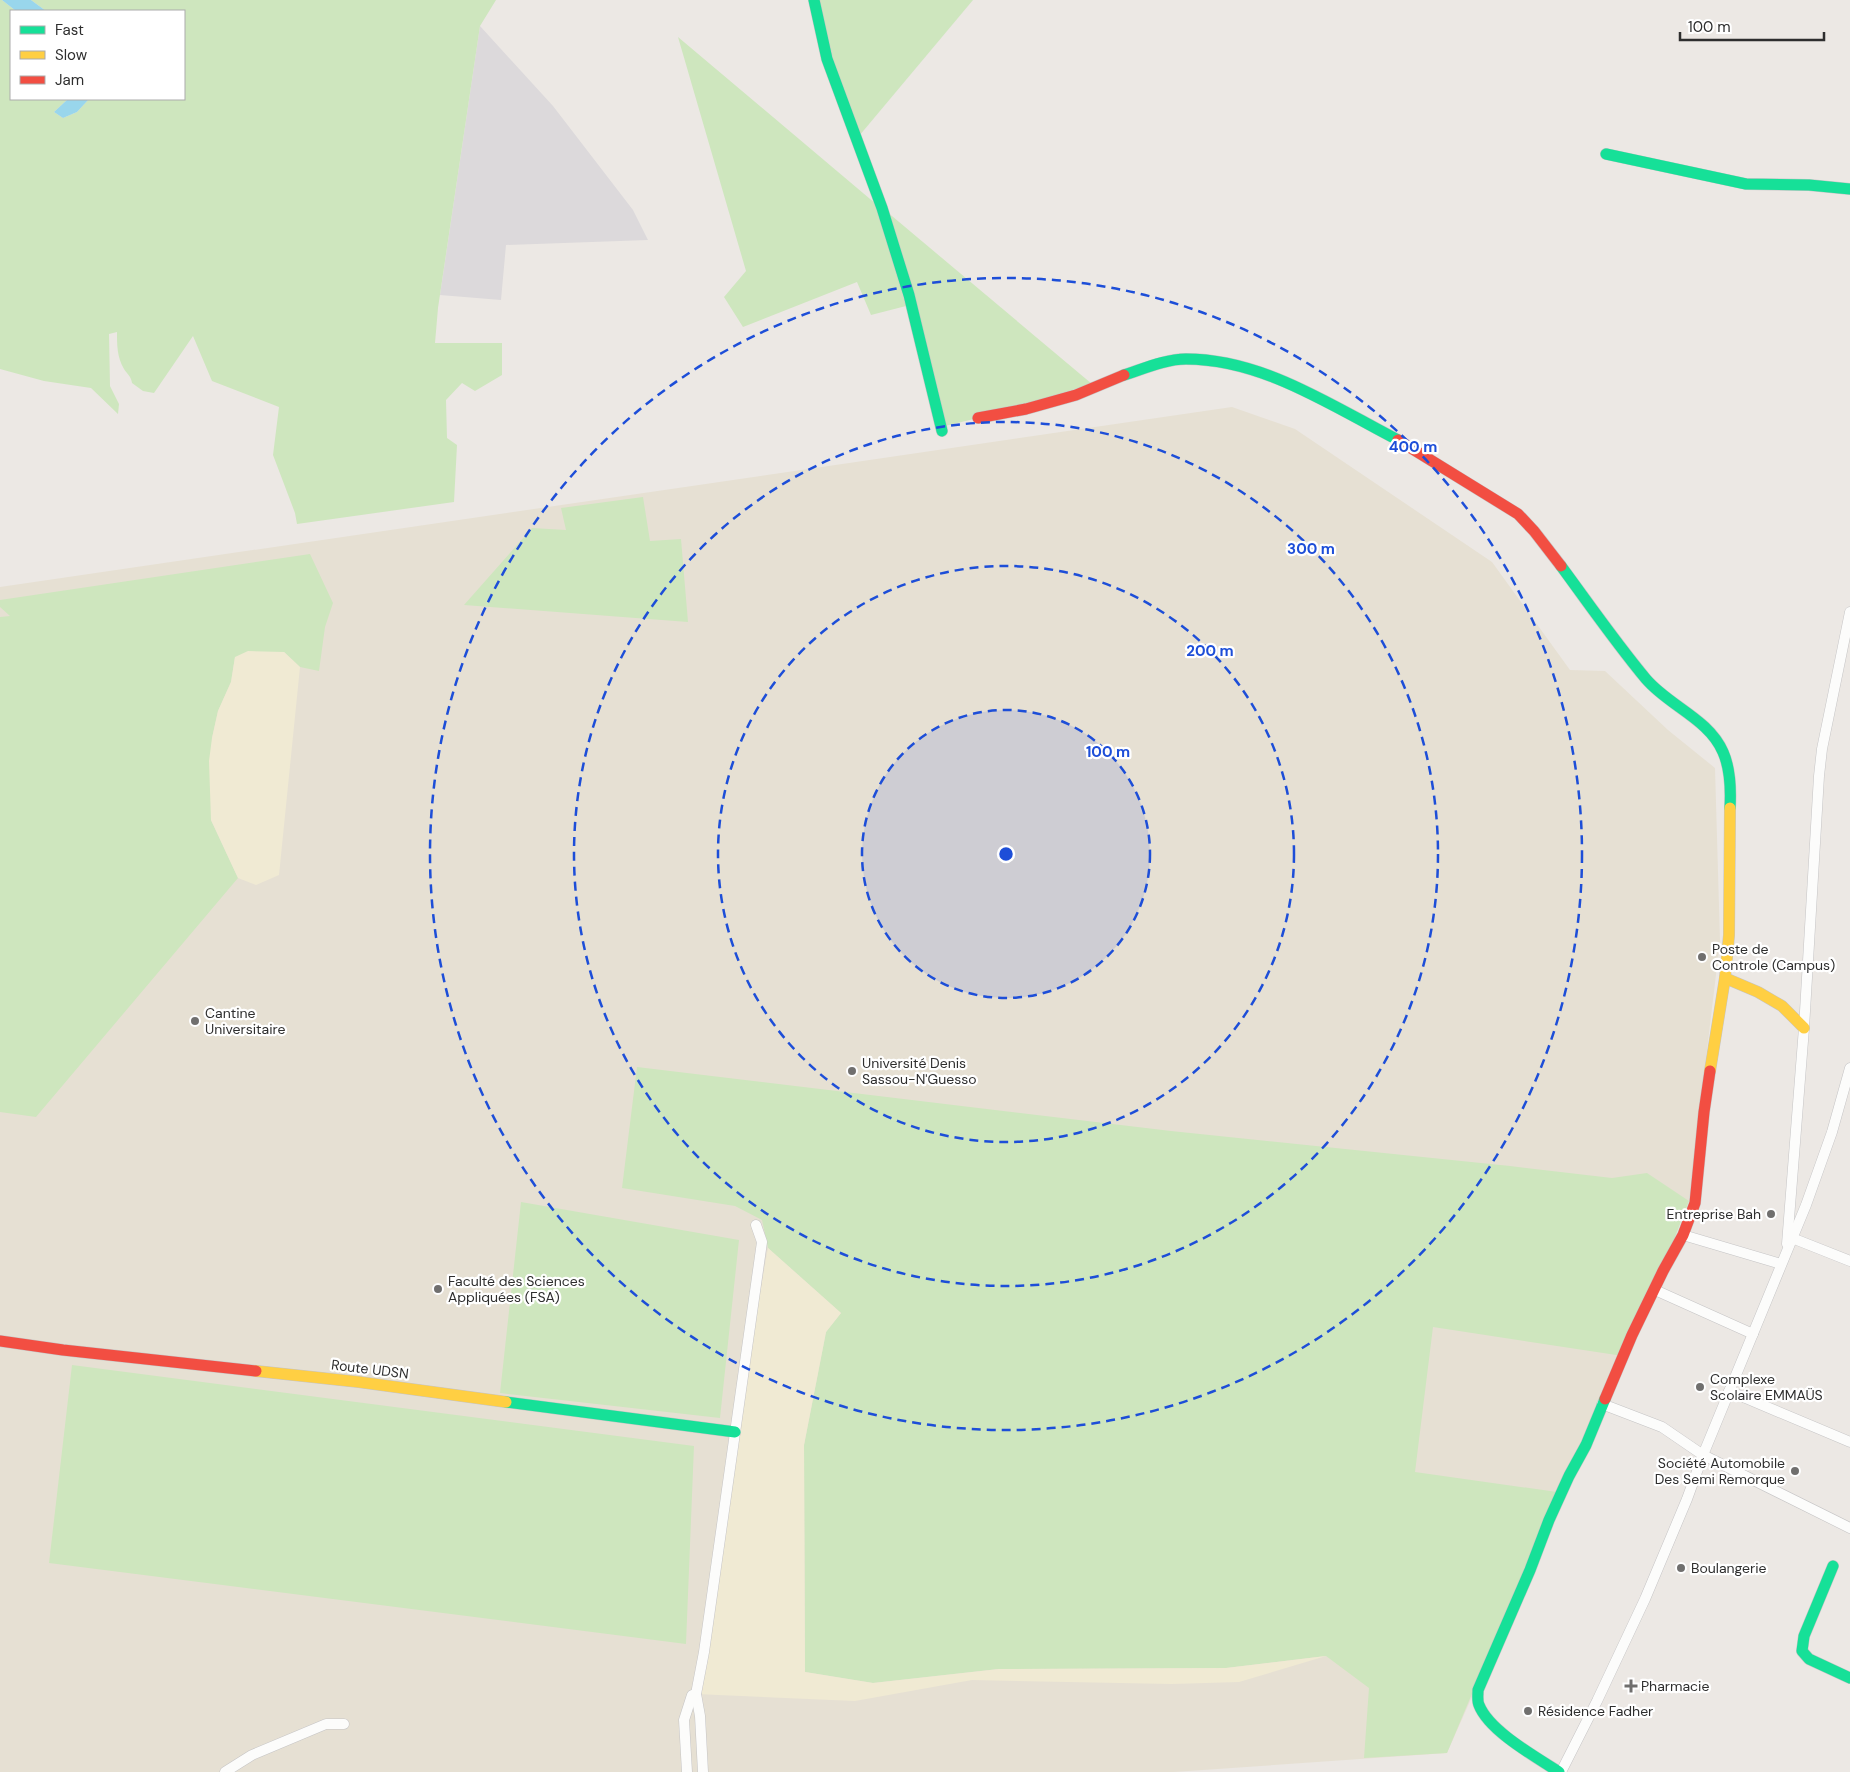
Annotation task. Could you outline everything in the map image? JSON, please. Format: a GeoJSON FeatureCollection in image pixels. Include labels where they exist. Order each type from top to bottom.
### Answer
{"type":"FeatureCollection","features":[{"type":"Feature","properties":{"kind":"street"},"geometry":{"type":"LineString","coordinates":[[814,0],[827,59],[882,208],[909,295],[942,431]]}},
{"type":"Feature","properties":{"kind":"street"},"geometry":{"type":"LineString","coordinates":[[1606,154],[1746,184],[1809,185],[1850,189]]}},
{"type":"Feature","properties":{"kind":"street"},"geometry":{"type":"LineString","coordinates":[[978,418],[1026,409],[1068,397],[1121,376],[1156,365],[1185,359],[1223,363],[1264,373],[1311,394],[1404,444],[1518,514],[1534,531],[1647,680],[1666,699],[1689,714],[1711,733],[1723,751],[1728,768],[1730,792],[1728,814],[1729,935],[1704,1112],[1695,1203],[1683,1235],[1632,1335],[1586,1445],[1569,1476],[1549,1520],[1530,1570],[1478,1690],[1479,1705],[1492,1724],[1524,1749],[1560,1772],[1645,1599],[1687,1498],[1806,1205],[1850,1068]]}},
{"type":"Feature","properties":{"kind":"street"},"geometry":{"type":"LineString","coordinates":[[1784,1259],[1804,1028],[1820,767],[1823,741],[1850,612]]}},
{"type":"Feature","properties":{"kind":"street"},"geometry":{"type":"LineString","coordinates":[[1724,978],[1758,992],[1782,1006],[1804,1028]]}},
{"type":"Feature","properties":{"kind":"street"},"geometry":{"type":"LineString","coordinates":[[703,1772],[700,1716],[696,1694],[704,1652],[762,1242],[756,1225]]}},
{"type":"Feature","properties":{"kind":"street"},"geometry":{"type":"LineString","coordinates":[[1683,1235],[1784,1259]]}},
{"type":"Feature","properties":{"kind":"street"},"geometry":{"type":"LineString","coordinates":[[1792,1238],[1850,1261]]}},
{"type":"Feature","properties":{"kind":"street"},"geometry":{"type":"LineString","coordinates":[[1655,1290],[1753,1334]]}},
{"type":"Feature","properties":{"kind":"street","name":"Route UDSN"},"geometry":{"type":"LineString","coordinates":[[0,1341],[64,1350],[359,1382],[735,1432]]}},
{"type":"Feature","properties":{"kind":"street"},"geometry":{"type":"LineString","coordinates":[[1729,1391],[1850,1442]]}},
{"type":"Feature","properties":{"kind":"street"},"geometry":{"type":"LineString","coordinates":[[1602,1404],[1662,1427],[1703,1455],[1850,1528]]}},
{"type":"Feature","properties":{"kind":"street"},"geometry":{"type":"LineString","coordinates":[[1833,1566],[1804,1636],[1802,1651],[1810,1659],[1850,1678]]}},
{"type":"Feature","properties":{"kind":"street"},"geometry":{"type":"LineString","coordinates":[[687,1772],[684,1720],[692,1695],[696,1694]]}},
{"type":"Feature","properties":{"kind":"street"},"geometry":{"type":"LineString","coordinates":[[225,1772],[252,1755],[326,1724],[344,1724]]}},
{"type":"Feature","properties":{"kind":"shaded area"},"geometry":{"type":"Polygon","coordinates":[[[480,26],[553,106],[633,210],[648,240],[506,245],[501,300],[440,295],[480,26]]]}},
{"type":"Feature","properties":{"kind":"shaded area","name":"Université Denis Sassou-N'Guesso"},"geometry":{"type":"Polygon","coordinates":[[[1232,407],[1295,429],[1492,562],[1570,670],[1605,671],[1668,730],[1715,768],[1720,941],[1689,1201],[1623,1356],[1447,1753],[1174,1772],[0,1772],[0,587],[1232,407]]]}},
{"type":"Feature","properties":{"kind":"green space"},"geometry":{"type":"Polygon","coordinates":[[[0,0],[15,10],[10,10],[10,100],[67,100],[54,112],[63,118],[77,112],[88,100],[185,100],[185,10],[45,10],[31,0],[496,0],[480,26],[438,308],[435,343],[502,343],[502,375],[475,391],[462,383],[446,400],[447,438],[457,445],[454,502],[297,524],[295,513],[273,455],[279,407],[212,381],[193,336],[154,393],[143,391],[132,383],[120,360],[117,332],[109,334],[110,386],[119,404],[118,414],[91,388],[44,381],[0,369],[0,0]]]}},
{"type":"Feature","properties":{"kind":"green space"},"geometry":{"type":"Polygon","coordinates":[[[819,0],[973,0],[859,136],[838,80],[819,0]]]}},
{"type":"Feature","properties":{"kind":"green space"},"geometry":{"type":"Polygon","coordinates":[[[678,37],[876,204],[906,306],[871,315],[857,282],[743,327],[724,297],[746,271],[678,37]]]}},
{"type":"Feature","properties":{"kind":"green space"},"geometry":{"type":"Polygon","coordinates":[[[886,211],[1092,384],[945,426],[886,211]]]}},
{"type":"Feature","properties":{"kind":"green space"},"geometry":{"type":"Polygon","coordinates":[[[643,497],[650,541],[681,539],[688,622],[464,605],[532,528],[566,530],[561,508],[643,497]]]}},
{"type":"Feature","properties":{"kind":"green space"},"geometry":{"type":"Polygon","coordinates":[[[310,554],[333,603],[325,627],[319,671],[300,667],[284,652],[235,657],[231,682],[218,711],[212,738],[211,820],[238,878],[36,1117],[0,1112],[0,617],[10,616],[0,607],[0,600],[310,554]]]}},
{"type":"Feature","properties":{"kind":"green space"},"geometry":{"type":"Polygon","coordinates":[[[637,1067],[1171,1131],[1612,1178],[1647,1173],[1689,1201],[1653,1294],[1623,1356],[1433,1327],[1415,1472],[1557,1492],[1447,1753],[1364,1758],[1369,1688],[1326,1656],[1226,1668],[999,1669],[873,1683],[805,1672],[804,1445],[826,1332],[841,1313],[768,1248],[762,1220],[735,1206],[622,1188],[637,1067]]]}},
{"type":"Feature","properties":{"kind":"green space"},"geometry":{"type":"Polygon","coordinates":[[[521,1202],[739,1240],[720,1418],[500,1393],[521,1202]]]}},
{"type":"Feature","properties":{"kind":"green space"},"geometry":{"type":"Polygon","coordinates":[[[72,1365],[694,1446],[686,1644],[49,1563],[72,1365]]]}},
{"type":"Feature","properties":{"kind":"sand"},"geometry":{"type":"Polygon","coordinates":[[[248,651],[284,652],[300,667],[279,875],[256,885],[238,878],[211,820],[209,761],[212,738],[218,711],[231,682],[235,657],[248,651]]]}},
{"type":"Feature","properties":{"kind":"sand"},"geometry":{"type":"Polygon","coordinates":[[[768,1248],[841,1313],[826,1332],[804,1445],[805,1672],[873,1683],[999,1669],[1226,1668],[1326,1656],[1239,1682],[1172,1684],[972,1680],[855,1701],[696,1694],[735,1432],[768,1248]]]}},
{"type":"Feature","properties":{"kind":"water"},"geometry":{"type":"Polygon","coordinates":[[[2,0],[31,0],[45,10],[15,10],[2,0]]]}},
{"type":"Feature","properties":{"kind":"water"},"geometry":{"type":"Polygon","coordinates":[[[67,100],[88,100],[77,112],[63,118],[54,112],[67,100]]]}},
{"type":"Feature","properties":{"kind":"traffic: fast"},"geometry":{"type":"LineString","coordinates":[[814,0],[827,59],[882,208],[909,295],[942,431]]}},
{"type":"Feature","properties":{"kind":"traffic: fast"},"geometry":{"type":"LineString","coordinates":[[1606,154],[1746,184],[1809,185],[1850,189]]}},
{"type":"Feature","properties":{"kind":"traffic: fast"},"geometry":{"type":"LineString","coordinates":[[1124,375],[1178,359],[1215,361],[1242,367],[1270,376],[1322,399],[1398,440]]}},
{"type":"Feature","properties":{"kind":"traffic: fast"},"geometry":{"type":"LineString","coordinates":[[1561,566],[1646,679],[1655,689],[1699,722],[1717,740],[1728,766],[1730,808]]}},
{"type":"Feature","properties":{"kind":"traffic: fast"},"geometry":{"type":"LineString","coordinates":[[1559,1772],[1514,1743],[1492,1724],[1484,1715],[1479,1705],[1478,1690],[1530,1570],[1549,1520],[1569,1476],[1586,1445],[1605,1399]]}},
{"type":"Feature","properties":{"kind":"traffic: fast"},"geometry":{"type":"LineString","coordinates":[[506,1402],[735,1432]]}},
{"type":"Feature","properties":{"kind":"traffic: fast"},"geometry":{"type":"LineString","coordinates":[[1833,1566],[1804,1636],[1802,1651],[1809,1659],[1850,1678]]}},
{"type":"Feature","properties":{"kind":"traffic: slow"},"geometry":{"type":"LineString","coordinates":[[1730,808],[1729,935],[1725,978],[1758,992],[1782,1006],[1804,1028]]}},
{"type":"Feature","properties":{"kind":"traffic: slow"},"geometry":{"type":"LineString","coordinates":[[1710,1071],[1725,978]]}},
{"type":"Feature","properties":{"kind":"traffic: slow"},"geometry":{"type":"LineString","coordinates":[[256,1371],[359,1382],[506,1402]]}},
{"type":"Feature","properties":{"kind":"traffic: jam"},"geometry":{"type":"LineString","coordinates":[[978,418],[1026,409],[1076,395],[1124,375]]}},
{"type":"Feature","properties":{"kind":"traffic: jam"},"geometry":{"type":"LineString","coordinates":[[1398,440],[1518,514],[1561,566]]}},
{"type":"Feature","properties":{"kind":"traffic: jam"},"geometry":{"type":"LineString","coordinates":[[1605,1399],[1632,1335],[1683,1235],[1695,1203],[1710,1071]]}},
{"type":"Feature","properties":{"kind":"traffic: jam"},"geometry":{"type":"LineString","coordinates":[[0,1341],[63,1350],[256,1371]]}},
{"type":"Feature","properties":{"kind":"place","name":"Poste de Controle (Campus)"},"geometry":{"type":"Point","coordinates":[1702,957]}},
{"type":"Feature","properties":{"kind":"place","name":"Cantine Universitaire"},"geometry":{"type":"Point","coordinates":[195,1021]}},
{"type":"Feature","properties":{"kind":"place","name":"Université Denis Sassou-N'Guesso"},"geometry":{"type":"Point","coordinates":[852,1071]}},
{"type":"Feature","properties":{"kind":"place","name":"Entreprise Bah"},"geometry":{"type":"Point","coordinates":[1771,1214]}},
{"type":"Feature","properties":{"kind":"place","name":"Faculté des Sciences Appliquées (FSA)"},"geometry":{"type":"Point","coordinates":[438,1289]}},
{"type":"Feature","properties":{"kind":"place","name":"Complexe Scolaire EMMAÜS"},"geometry":{"type":"Point","coordinates":[1700,1387]}},
{"type":"Feature","properties":{"kind":"place","name":"Société Automobile Des Semi Remorque"},"geometry":{"type":"Point","coordinates":[1795,1471]}},
{"type":"Feature","properties":{"kind":"place","name":"Boulangerie"},"geometry":{"type":"Point","coordinates":[1681,1568]}},
{"type":"Feature","properties":{"kind":"place","name":"Pharmacie"},"geometry":{"type":"Point","coordinates":[1631,1686]}},
{"type":"Feature","properties":{"kind":"place","name":"Résidence Fadher"},"geometry":{"type":"Point","coordinates":[1528,1711]}}]}
